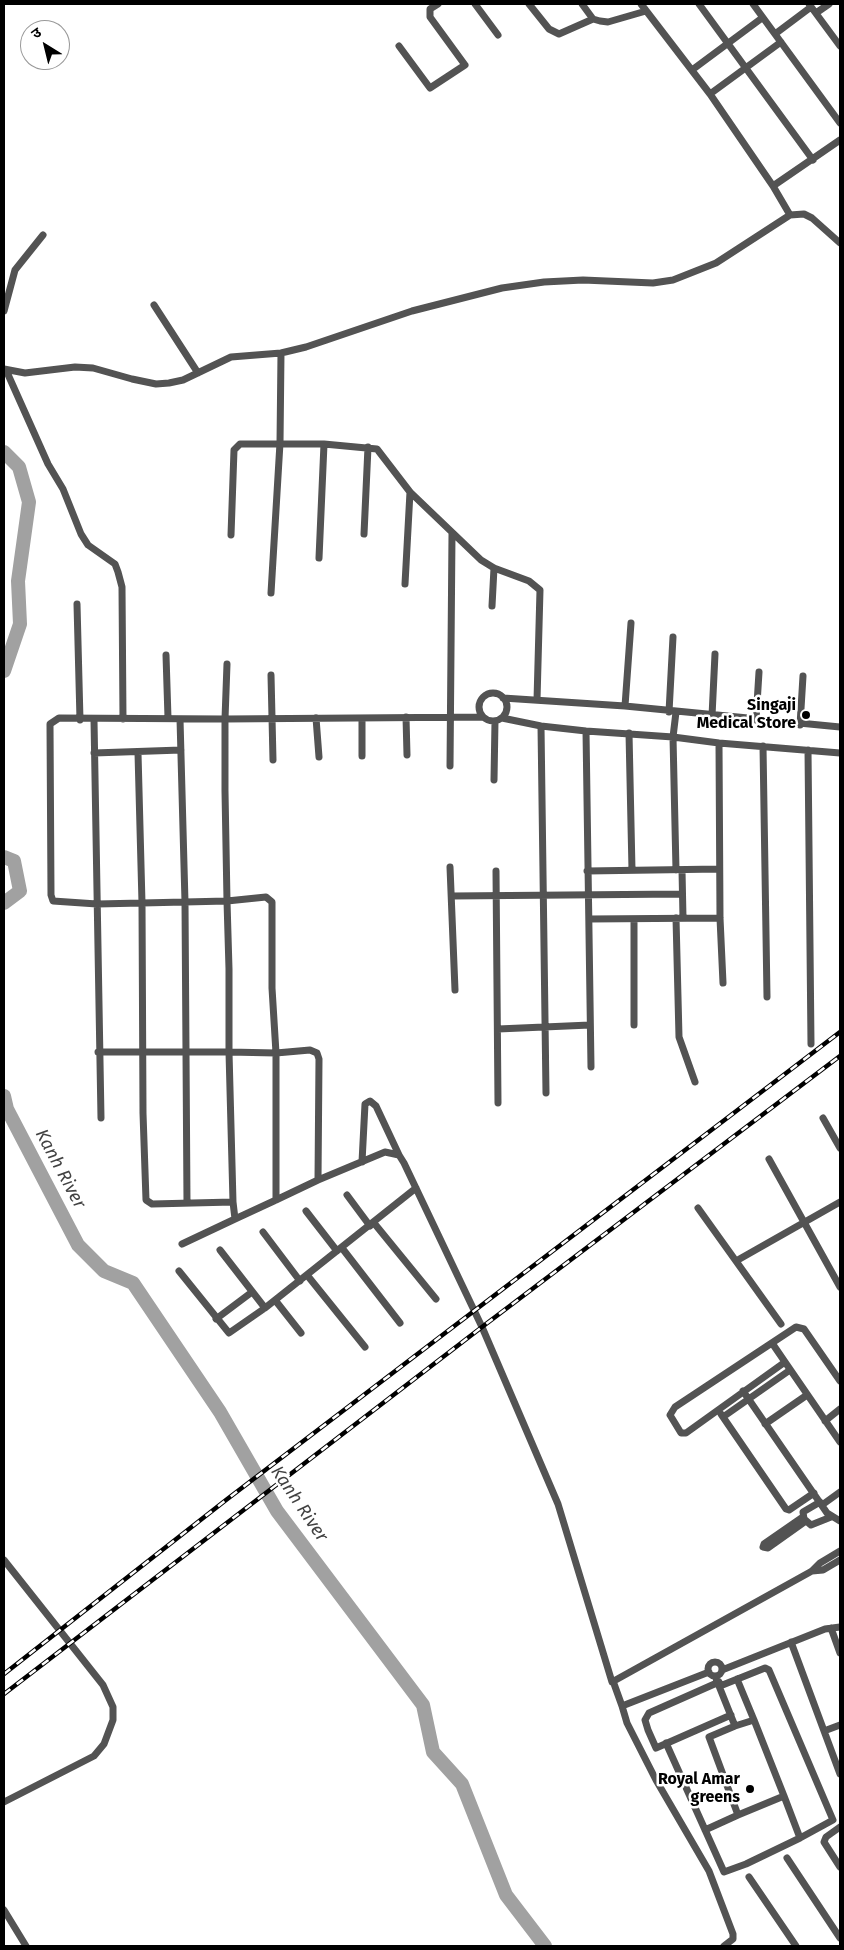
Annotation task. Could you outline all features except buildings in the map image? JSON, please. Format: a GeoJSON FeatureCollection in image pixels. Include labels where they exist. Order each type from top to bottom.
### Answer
{"type":"FeatureCollection","features":[{"type":"Feature","properties":{"kind":"street"},"geometry":{"type":"LineString","coordinates":[[399,46],[430,88],[465,65],[430,17],[430,9],[438,4]]}},
{"type":"Feature","properties":{"kind":"street"},"geometry":{"type":"LineString","coordinates":[[475,4],[498,36]]}},
{"type":"Feature","properties":{"kind":"street"},"geometry":{"type":"LineString","coordinates":[[529,4],[549,29],[559,34],[593,19],[608,22],[646,10]]}},
{"type":"Feature","properties":{"kind":"street"},"geometry":{"type":"LineString","coordinates":[[582,4],[593,19]]}},
{"type":"Feature","properties":{"kind":"street"},"geometry":{"type":"LineString","coordinates":[[641,4],[710,94],[773,186],[790,215]]}},
{"type":"Feature","properties":{"kind":"street"},"geometry":{"type":"LineString","coordinates":[[699,4],[813,160]]}},
{"type":"Feature","properties":{"kind":"street"},"geometry":{"type":"LineString","coordinates":[[752,4],[840,124]]}},
{"type":"Feature","properties":{"kind":"street"},"geometry":{"type":"LineString","coordinates":[[816,13],[829,4]]}},
{"type":"Feature","properties":{"kind":"street"},"geometry":{"type":"LineString","coordinates":[[774,34],[811,5],[840,46]]}},
{"type":"Feature","properties":{"kind":"street"},"geometry":{"type":"LineString","coordinates":[[692,70],[762,18]]}},
{"type":"Feature","properties":{"kind":"street"},"geometry":{"type":"LineString","coordinates":[[710,94],[780,42]]}},
{"type":"Feature","properties":{"kind":"street"},"geometry":{"type":"LineString","coordinates":[[773,186],[840,140]]}},
{"type":"Feature","properties":{"kind":"street"},"geometry":{"type":"LineString","coordinates":[[5,370],[25,373],[75,367],[93,368],[156,384],[183,380],[231,357],[281,353],[306,347],[412,311],[502,288],[554,282],[653,283],[673,280],[716,263],[790,215],[804,214],[812,218],[840,243]]}},
{"type":"Feature","properties":{"kind":"street"},"geometry":{"type":"LineString","coordinates":[[4,311],[15,270],[43,235]]}},
{"type":"Feature","properties":{"kind":"street"},"geometry":{"type":"LineString","coordinates":[[154,305],[198,373]]}},
{"type":"Feature","properties":{"kind":"street"},"geometry":{"type":"LineString","coordinates":[[271,593],[280,443],[281,353]]}},
{"type":"Feature","properties":{"kind":"street"},"geometry":{"type":"LineString","coordinates":[[5,370],[40,448],[62,489],[81,534],[88,545],[111,561],[118,572],[122,587],[123,720]]}},
{"type":"Feature","properties":{"kind":"street"},"geometry":{"type":"LineString","coordinates":[[231,535],[234,450],[240,444],[324,444],[377,449],[410,492],[481,560],[494,568],[529,581],[540,590],[536,700]]}},
{"type":"Feature","properties":{"kind":"street"},"geometry":{"type":"LineString","coordinates":[[319,558],[324,444]]}},
{"type":"Feature","properties":{"kind":"street"},"geometry":{"type":"LineString","coordinates":[[364,534],[368,447]]}},
{"type":"Feature","properties":{"kind":"street"},"geometry":{"type":"LineString","coordinates":[[405,584],[410,492]]}},
{"type":"Feature","properties":{"kind":"street"},"geometry":{"type":"LineString","coordinates":[[450,766],[452,534]]}},
{"type":"Feature","properties":{"kind":"street"},"geometry":{"type":"LineString","coordinates":[[492,606],[494,568]]}},
{"type":"Feature","properties":{"kind":"street"},"geometry":{"type":"LineString","coordinates":[[77,604],[80,720]]}},
{"type":"Feature","properties":{"kind":"street"},"geometry":{"type":"LineString","coordinates":[[625,706],[631,623]]}},
{"type":"Feature","properties":{"kind":"street"},"geometry":{"type":"LineString","coordinates":[[673,637],[672,712],[679,870],[682,894],[679,1037],[695,1082]]}},
{"type":"Feature","properties":{"kind":"street"},"geometry":{"type":"LineString","coordinates":[[712,716],[715,654]]}},
{"type":"Feature","properties":{"kind":"street"},"geometry":{"type":"LineString","coordinates":[[166,655],[168,718]]}},
{"type":"Feature","properties":{"kind":"street"},"geometry":{"type":"LineString","coordinates":[[227,664],[225,719],[227,901],[233,1202],[235,1219]]}},
{"type":"Feature","properties":{"kind":"street"},"geometry":{"type":"LineString","coordinates":[[756,720],[759,672]]}},
{"type":"Feature","properties":{"kind":"street"},"geometry":{"type":"LineString","coordinates":[[271,674],[274,718],[273,760]]}},
{"type":"Feature","properties":{"kind":"street"},"geometry":{"type":"LineString","coordinates":[[800,725],[803,676]]}},
{"type":"Feature","properties":{"kind":"street"},"geometry":{"type":"LineString","coordinates":[[483,717],[480,704],[486,696],[495,694],[503,698],[625,706],[840,728]]}},
{"type":"Feature","properties":{"kind":"street"},"geometry":{"type":"LineString","coordinates":[[494,780],[499,720],[507,708],[503,698]]}},
{"type":"Feature","properties":{"kind":"street"},"geometry":{"type":"LineString","coordinates":[[406,717],[406,755]]}},
{"type":"Feature","properties":{"kind":"street"},"geometry":{"type":"LineString","coordinates":[[276,1200],[276,1052],[272,988],[272,902],[266,897],[227,901],[97,904],[57,903],[53,901],[51,895],[50,724],[60,718],[123,720],[168,718],[483,717],[586,731],[629,733],[840,753]]}},
{"type":"Feature","properties":{"kind":"street"},"geometry":{"type":"LineString","coordinates":[[316,718],[319,757]]}},
{"type":"Feature","properties":{"kind":"street"},"geometry":{"type":"LineString","coordinates":[[362,718],[362,756]]}},
{"type":"Feature","properties":{"kind":"street"},"geometry":{"type":"LineString","coordinates":[[180,719],[185,902],[187,1203]]}},
{"type":"Feature","properties":{"kind":"street"},"geometry":{"type":"LineString","coordinates":[[94,720],[99,970],[98,1052],[101,1118]]}},
{"type":"Feature","properties":{"kind":"street"},"geometry":{"type":"LineString","coordinates":[[541,726],[546,1093]]}},
{"type":"Feature","properties":{"kind":"street"},"geometry":{"type":"LineString","coordinates":[[586,731],[591,1067]]}},
{"type":"Feature","properties":{"kind":"street"},"geometry":{"type":"LineString","coordinates":[[629,733],[632,870]]}},
{"type":"Feature","properties":{"kind":"street"},"geometry":{"type":"LineString","coordinates":[[719,743],[719,870],[723,983]]}},
{"type":"Feature","properties":{"kind":"street"},"geometry":{"type":"LineString","coordinates":[[764,746],[767,997]]}},
{"type":"Feature","properties":{"kind":"street"},"geometry":{"type":"LineString","coordinates":[[94,753],[138,753],[181,750]]}},
{"type":"Feature","properties":{"kind":"street"},"geometry":{"type":"LineString","coordinates":[[808,750],[811,1044]]}},
{"type":"Feature","properties":{"kind":"street"},"geometry":{"type":"LineString","coordinates":[[138,753],[142,902],[142,1113],[146,1200],[152,1204],[233,1202]]}},
{"type":"Feature","properties":{"kind":"street"},"geometry":{"type":"LineString","coordinates":[[450,867],[455,990]]}},
{"type":"Feature","properties":{"kind":"street"},"geometry":{"type":"LineString","coordinates":[[587,871],[719,870]]}},
{"type":"Feature","properties":{"kind":"street"},"geometry":{"type":"LineString","coordinates":[[496,871],[498,1103]]}},
{"type":"Feature","properties":{"kind":"street"},"geometry":{"type":"LineString","coordinates":[[452,896],[682,894]]}},
{"type":"Feature","properties":{"kind":"street"},"geometry":{"type":"LineString","coordinates":[[589,919],[720,918]]}},
{"type":"Feature","properties":{"kind":"street"},"geometry":{"type":"LineString","coordinates":[[634,919],[634,1025]]}},
{"type":"Feature","properties":{"kind":"street"},"geometry":{"type":"LineString","coordinates":[[498,1029],[590,1025]]}},
{"type":"Feature","properties":{"kind":"street"},"geometry":{"type":"LineString","coordinates":[[98,1052],[276,1052],[310,1050],[316,1053],[319,1058],[318,1180]]}},
{"type":"Feature","properties":{"kind":"street"},"geometry":{"type":"LineString","coordinates":[[362,1162],[366,1104],[370,1102],[376,1106],[482,1327],[558,1504],[612,1682],[627,1722],[656,1780],[710,1871],[734,1934],[734,1939],[725,1946]]}},
{"type":"Feature","properties":{"kind":"street"},"geometry":{"type":"LineString","coordinates":[[824,1118],[840,1148]]}},
{"type":"Feature","properties":{"kind":"street"},"geometry":{"type":"LineString","coordinates":[[182,1244],[318,1180],[385,1152],[399,1155]]}},
{"type":"Feature","properties":{"kind":"street"},"geometry":{"type":"LineString","coordinates":[[770,1160],[840,1287]]}},
{"type":"Feature","properties":{"kind":"street"},"geometry":{"type":"LineString","coordinates":[[178,1271],[229,1333],[265,1308],[416,1188]]}},
{"type":"Feature","properties":{"kind":"street"},"geometry":{"type":"LineString","coordinates":[[347,1195],[436,1300]]}},
{"type":"Feature","properties":{"kind":"street"},"geometry":{"type":"LineString","coordinates":[[736,1261],[840,1202]]}},
{"type":"Feature","properties":{"kind":"street"},"geometry":{"type":"LineString","coordinates":[[698,1208],[781,1324]]}},
{"type":"Feature","properties":{"kind":"street"},"geometry":{"type":"LineString","coordinates":[[306,1211],[400,1323]]}},
{"type":"Feature","properties":{"kind":"street"},"geometry":{"type":"LineString","coordinates":[[263,1232],[300,1280]]}},
{"type":"Feature","properties":{"kind":"street"},"geometry":{"type":"LineString","coordinates":[[220,1250],[265,1308]]}},
{"type":"Feature","properties":{"kind":"street"},"geometry":{"type":"LineString","coordinates":[[307,1275],[364,1347]]}},
{"type":"Feature","properties":{"kind":"street"},"geometry":{"type":"LineString","coordinates":[[216,1319],[252,1292]]}},
{"type":"Feature","properties":{"kind":"street"},"geometry":{"type":"LineString","coordinates":[[275,1300],[301,1332]]}},
{"type":"Feature","properties":{"kind":"street"},"geometry":{"type":"LineString","coordinates":[[785,1362],[685,1433],[681,1433],[670,1414],[676,1407],[796,1327],[804,1329],[840,1381]]}},
{"type":"Feature","properties":{"kind":"street"},"geometry":{"type":"LineString","coordinates":[[772,1343],[840,1442]]}},
{"type":"Feature","properties":{"kind":"street"},"geometry":{"type":"LineString","coordinates":[[723,1417],[790,1370]]}},
{"type":"Feature","properties":{"kind":"street"},"geometry":{"type":"LineString","coordinates":[[743,1391],[831,1517],[840,1521]]}},
{"type":"Feature","properties":{"kind":"street"},"geometry":{"type":"LineString","coordinates":[[765,1424],[807,1395]]}},
{"type":"Feature","properties":{"kind":"street"},"geometry":{"type":"LineString","coordinates":[[718,1409],[786,1509],[789,1510],[814,1493]]}},
{"type":"Feature","properties":{"kind":"street"},"geometry":{"type":"LineString","coordinates":[[825,1421],[840,1409]]}},
{"type":"Feature","properties":{"kind":"street"},"geometry":{"type":"LineString","coordinates":[[831,1517],[814,1524],[805,1519],[802,1514],[805,1510],[840,1492]]}},
{"type":"Feature","properties":{"kind":"street"},"geometry":{"type":"LineString","coordinates":[[779,1537],[805,1519]]}},
{"type":"Feature","properties":{"kind":"street"},"geometry":{"type":"LineString","coordinates":[[613,1681],[812,1571],[820,1563],[840,1551]]}},
{"type":"Feature","properties":{"kind":"street"},"geometry":{"type":"LineString","coordinates":[[4,1560],[103,1685],[113,1707],[113,1720],[104,1744],[94,1756],[4,1802]]}},
{"type":"Feature","properties":{"kind":"street"},"geometry":{"type":"LineString","coordinates":[[812,1571],[823,1570],[840,1560]]}},
{"type":"Feature","properties":{"kind":"street"},"geometry":{"type":"LineString","coordinates":[[731,1715],[656,1748],[645,1717],[716,1679],[722,1670],[790,1642],[840,1627]]}},
{"type":"Feature","properties":{"kind":"street"},"geometry":{"type":"LineString","coordinates":[[832,1628],[840,1653]]}},
{"type":"Feature","properties":{"kind":"street"},"geometry":{"type":"LineString","coordinates":[[790,1642],[840,1774]]}},
{"type":"Feature","properties":{"kind":"street"},"geometry":{"type":"LineString","coordinates":[[722,1670],[719,1663],[715,1662],[709,1665],[735,1726]]}},
{"type":"Feature","properties":{"kind":"street"},"geometry":{"type":"LineString","coordinates":[[622,1706],[716,1679],[737,1679],[764,1668],[769,1670],[832,1818],[831,1822],[726,1872],[723,1870],[666,1743]]}},
{"type":"Feature","properties":{"kind":"street"},"geometry":{"type":"LineString","coordinates":[[737,1679],[800,1838]]}},
{"type":"Feature","properties":{"kind":"street"},"geometry":{"type":"LineString","coordinates":[[738,1815],[709,1737],[754,1720]]}},
{"type":"Feature","properties":{"kind":"street"},"geometry":{"type":"LineString","coordinates":[[824,1730],[840,1724]]}},
{"type":"Feature","properties":{"kind":"street"},"geometry":{"type":"LineString","coordinates":[[705,1830],[784,1796]]}},
{"type":"Feature","properties":{"kind":"street"},"geometry":{"type":"LineString","coordinates":[[840,1827],[826,1837],[824,1842],[840,1867]]}},
{"type":"Feature","properties":{"kind":"street"},"geometry":{"type":"LineString","coordinates":[[787,1858],[840,1938]]}},
{"type":"Feature","properties":{"kind":"street"},"geometry":{"type":"LineString","coordinates":[[749,1877],[796,1946]]}},
{"type":"Feature","properties":{"kind":"street"},"geometry":{"type":"LineString","coordinates":[[4,1910],[26,1946]]}},
{"type":"Feature","properties":{"kind":"waterway","name":"Kanh River"},"geometry":{"type":"LineString","coordinates":[[4,452],[19,467],[29,502],[18,581],[20,624],[4,671]]}},
{"type":"Feature","properties":{"kind":"waterway","name":"Kanh River"},"geometry":{"type":"LineString","coordinates":[[4,857],[14,861],[20,891],[4,903]]}},
{"type":"Feature","properties":{"kind":"waterway","name":"Kanh River"},"geometry":{"type":"LineString","coordinates":[[4,1096],[7,1109],[78,1245],[104,1271],[133,1283],[220,1412],[277,1511],[423,1705],[433,1752],[462,1784],[506,1895],[545,1946]]}},
{"type":"Feature","properties":{"kind":"railway"},"geometry":{"type":"LineString","coordinates":[[4,1674],[226,1500],[840,1032]]}},
{"type":"Feature","properties":{"kind":"railway"},"geometry":{"type":"LineString","coordinates":[[4,1694],[482,1327],[840,1056]]}},
{"type":"Feature","properties":{"kind":"place","name":"Singaji Medical Store"},"geometry":{"type":"Point","coordinates":[806,715]}},
{"type":"Feature","properties":{"kind":"place","name":"Royal Amar greens"},"geometry":{"type":"Point","coordinates":[750,1789]}}]}
